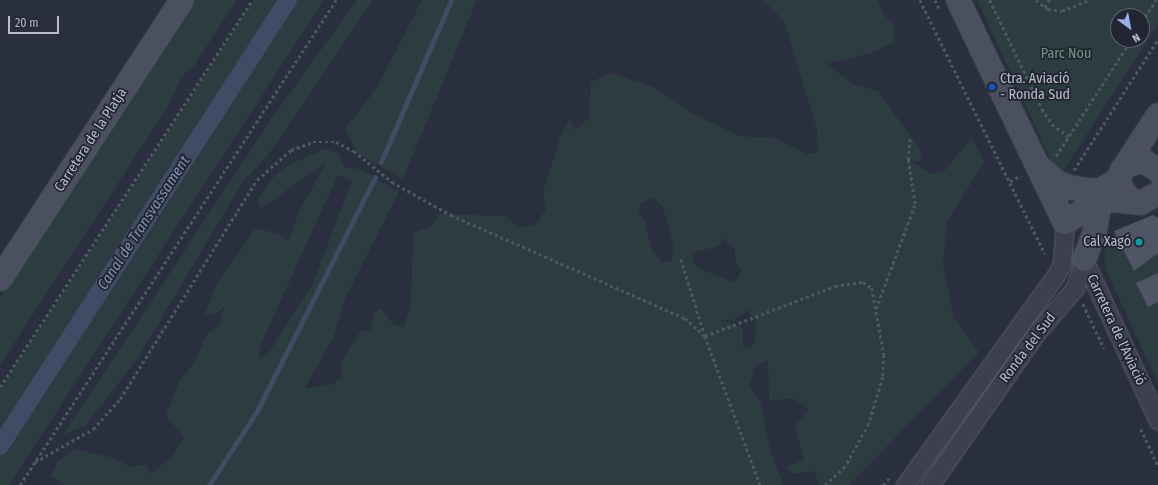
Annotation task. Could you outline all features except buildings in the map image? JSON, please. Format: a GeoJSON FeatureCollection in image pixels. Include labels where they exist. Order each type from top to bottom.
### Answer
{"type":"FeatureCollection","features":[{"type":"Feature","properties":{"kind":"street","name":"Carretera de la Platja"},"geometry":{"type":"LineString","coordinates":[[0,279],[182,0]]}},
{"type":"Feature","properties":{"kind":"street"},"geometry":{"type":"LineString","coordinates":[[958,0],[1048,163],[1064,185],[1100,195],[1129,199],[1141,203],[1156,199]]}},
{"type":"Feature","properties":{"kind":"street"},"geometry":{"type":"LineString","coordinates":[[1048,163],[1065,223],[1100,195],[1122,172],[1158,115]]}},
{"type":"Feature","properties":{"kind":"street"},"geometry":{"type":"LineString","coordinates":[[1122,172],[1143,160],[1158,171]]}},
{"type":"Feature","properties":{"kind":"street"},"geometry":{"type":"LineString","coordinates":[[1122,172],[1121,191],[1129,199]]}},
{"type":"Feature","properties":{"kind":"street","name":"Ronda del Sud"},"geometry":{"type":"LineString","coordinates":[[930,485],[1038,331],[1075,288],[1095,232],[1100,195]]}},
{"type":"Feature","properties":{"kind":"street","name":"Ronda del Sud"},"geometry":{"type":"LineString","coordinates":[[906,485],[1056,275],[1062,263],[1065,223]]}},
{"type":"Feature","properties":{"kind":"street","name":"Carretera de l'Aviació"},"geometry":{"type":"LineString","coordinates":[[1084,260],[1107,313],[1158,421]]}},
{"type":"Feature","properties":{"kind":"path"},"geometry":{"type":"LineString","coordinates":[[0,387],[252,0]]}},
{"type":"Feature","properties":{"kind":"path"},"geometry":{"type":"LineString","coordinates":[[20,485],[336,0]]}},
{"type":"Feature","properties":{"kind":"path"},"geometry":{"type":"LineString","coordinates":[[920,0],[1047,257]]}},
{"type":"Feature","properties":{"kind":"path"},"geometry":{"type":"LineString","coordinates":[[990,0],[1042,109],[1052,124],[1069,137]]}},
{"type":"Feature","properties":{"kind":"path"},"geometry":{"type":"LineString","coordinates":[[1036,0],[1055,11],[1070,10],[1089,0]]}},
{"type":"Feature","properties":{"kind":"path"},"geometry":{"type":"LineString","coordinates":[[1044,6],[1050,0]]}},
{"type":"Feature","properties":{"kind":"path"},"geometry":{"type":"LineString","coordinates":[[1150,9],[1156,0]]}},
{"type":"Feature","properties":{"kind":"path"},"geometry":{"type":"LineString","coordinates":[[1064,185],[1158,39]]}},
{"type":"Feature","properties":{"kind":"path"},"geometry":{"type":"LineString","coordinates":[[1048,163],[1069,137],[1126,48]]}},
{"type":"Feature","properties":{"kind":"path"},"geometry":{"type":"LineString","coordinates":[[876,309],[889,281],[894,251],[915,204],[908,160],[910,136]]}},
{"type":"Feature","properties":{"kind":"path"},"geometry":{"type":"LineString","coordinates":[[35,462],[93,429],[120,399],[257,180],[291,150],[313,142],[336,142],[354,151],[392,182],[451,215],[685,318],[705,336]]}},
{"type":"Feature","properties":{"kind":"path"},"geometry":{"type":"LineString","coordinates":[[681,259],[705,336],[760,485]]}},
{"type":"Feature","properties":{"kind":"path"},"geometry":{"type":"LineString","coordinates":[[705,336],[847,284],[863,282],[872,288],[884,355],[883,377],[869,424],[845,467],[826,485]]}},
{"type":"Feature","properties":{"kind":"path"},"geometry":{"type":"LineString","coordinates":[[1081,310],[1089,303]]}},
{"type":"Feature","properties":{"kind":"green space"},"geometry":{"type":"Polygon","coordinates":[[[195,0],[237,0],[193,67],[181,77],[169,105],[0,365],[0,298],[195,0]]]}},
{"type":"Feature","properties":{"kind":"green space"},"geometry":{"type":"Polygon","coordinates":[[[254,0],[324,0],[9,485],[0,485],[0,390],[254,0]]]}},
{"type":"Feature","properties":{"kind":"green space"},"geometry":{"type":"Polygon","coordinates":[[[357,0],[373,0],[269,154],[242,183],[138,358],[85,426],[63,435],[274,115],[357,0]]]}},
{"type":"Feature","properties":{"kind":"green space"},"geometry":{"type":"Polygon","coordinates":[[[422,0],[477,0],[403,179],[358,154],[345,129],[376,89],[422,0]]]}},
{"type":"Feature","properties":{"kind":"green space"},"geometry":{"type":"Polygon","coordinates":[[[763,0],[878,0],[883,14],[894,25],[894,43],[868,54],[826,64],[855,85],[878,91],[922,152],[920,161],[909,161],[933,174],[944,171],[972,138],[984,162],[947,222],[943,264],[954,318],[979,352],[849,485],[819,485],[814,471],[791,474],[787,467],[804,460],[795,426],[809,409],[794,399],[769,400],[768,360],[755,366],[749,386],[760,401],[769,445],[783,485],[64,485],[51,476],[58,461],[76,449],[114,458],[130,467],[146,464],[150,474],[171,458],[184,437],[166,416],[179,382],[195,361],[207,334],[219,326],[225,305],[218,312],[204,316],[217,284],[255,229],[278,233],[288,241],[299,211],[326,163],[260,209],[257,201],[275,175],[292,163],[325,149],[338,153],[344,167],[359,169],[399,192],[345,299],[333,338],[305,388],[331,385],[343,377],[340,364],[361,330],[371,332],[374,314],[381,308],[393,324],[403,328],[411,304],[413,233],[432,226],[440,214],[505,216],[518,227],[534,226],[546,209],[543,191],[562,132],[570,119],[575,130],[589,118],[591,82],[610,73],[656,88],[690,112],[739,136],[775,138],[807,154],[818,152],[817,129],[784,21],[763,0]],[[338,175],[260,346],[259,360],[268,354],[312,285],[352,181],[338,175]],[[652,198],[641,203],[638,211],[645,222],[651,248],[662,263],[672,260],[674,245],[662,205],[652,198]],[[724,238],[718,246],[693,253],[693,262],[699,269],[735,282],[742,270],[736,263],[734,248],[724,238]],[[748,310],[733,320],[720,320],[743,328],[743,348],[751,347],[755,340],[756,323],[748,310]]]}},
{"type":"Feature","properties":{"kind":"green space","name":"Parc Nou"},"geometry":{"type":"Polygon","coordinates":[[[977,0],[1158,0],[1158,25],[1150,37],[1150,8],[1110,8],[1110,48],[1143,48],[1059,177],[977,0]]]}},
{"type":"Feature","properties":{"kind":"green space"},"geometry":{"type":"Polygon","coordinates":[[[1153,215],[1158,218],[1158,383],[1106,270],[1105,252],[1114,231],[1153,215]]]}},
{"type":"Feature","properties":{"kind":"waterway","name":"Canal de Transvassament"},"geometry":{"type":"LineString","coordinates":[[0,446],[288,0]]}},
{"type":"Feature","properties":{"kind":"waterway"},"geometry":{"type":"LineString","coordinates":[[381,162],[451,0]]}},
{"type":"Feature","properties":{"kind":"waterway"},"geometry":{"type":"LineString","coordinates":[[209,485],[257,411],[375,177]]}},
{"type":"Feature","properties":{"kind":"place","name":"Ctra. Aviació - Ronda Sud"},"geometry":{"type":"Point","coordinates":[992,87]}},
{"type":"Feature","properties":{"kind":"place","name":"Cal Xagó"},"geometry":{"type":"Point","coordinates":[1139,242]}}]}
